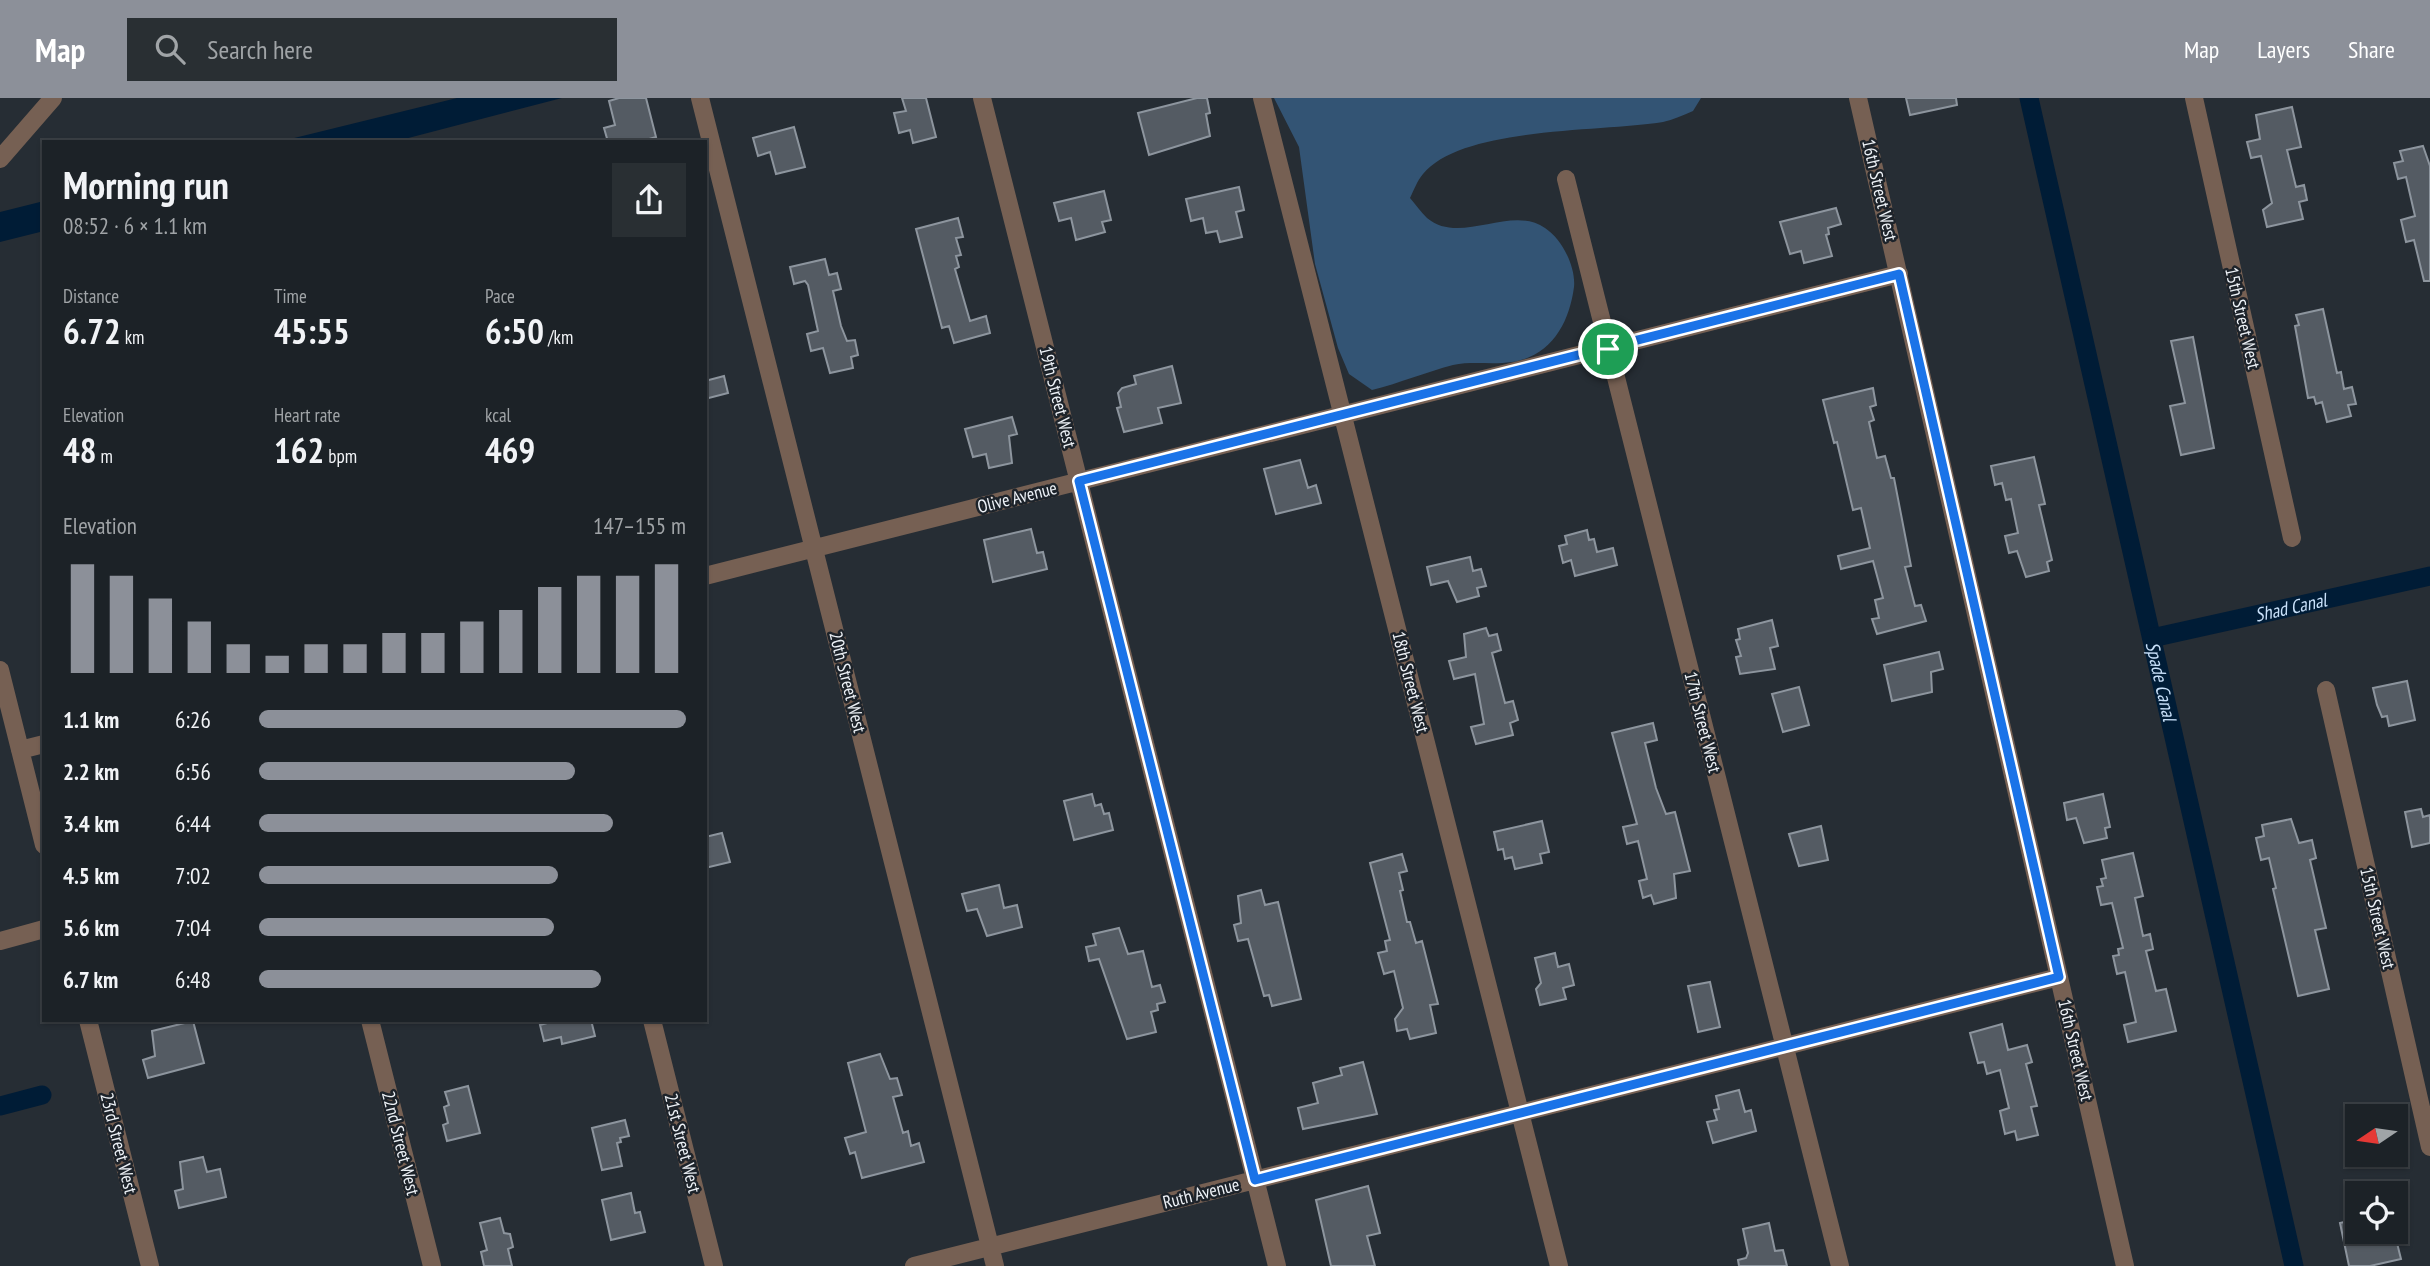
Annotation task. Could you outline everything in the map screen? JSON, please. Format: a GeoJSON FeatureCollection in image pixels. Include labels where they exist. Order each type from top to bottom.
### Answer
{"type":"FeatureCollection","features":[{"type":"Feature","properties":{"kind":"street"},"geometry":{"type":"LineString","coordinates":[[0,159],[53,98]]}},
{"type":"Feature","properties":{"kind":"street","name":"20th Street West"},"geometry":{"type":"LineString","coordinates":[[700,98],[995,1266]]}},
{"type":"Feature","properties":{"kind":"street","name":"19th Street West"},"geometry":{"type":"LineString","coordinates":[[982,98],[1277,1266]]}},
{"type":"Feature","properties":{"kind":"street","name":"18th Street West"},"geometry":{"type":"LineString","coordinates":[[1262,98],[1559,1266]]}},
{"type":"Feature","properties":{"kind":"street","name":"16th Street West"},"geometry":{"type":"LineString","coordinates":[[1858,98],[2125,1266]]}},
{"type":"Feature","properties":{"kind":"street","name":"15th Street West"},"geometry":{"type":"LineString","coordinates":[[2194,98],[2292,538]]}},
{"type":"Feature","properties":{"kind":"street","name":"17th Street West"},"geometry":{"type":"LineString","coordinates":[[1566,179],[1840,1266]]}},
{"type":"Feature","properties":{"kind":"street","name":"Olive Avenue"},"geometry":{"type":"LineString","coordinates":[[707,576],[1899,274]]}},
{"type":"Feature","properties":{"kind":"street"},"geometry":{"type":"LineString","coordinates":[[0,670],[42,837]]}},
{"type":"Feature","properties":{"kind":"street","name":"15th Street West"},"geometry":{"type":"LineString","coordinates":[[2326,690],[2425,1101],[2430,1147]]}},
{"type":"Feature","properties":{"kind":"street"},"geometry":{"type":"LineString","coordinates":[[20,750],[42,744]]}},
{"type":"Feature","properties":{"kind":"street"},"geometry":{"type":"LineString","coordinates":[[0,941],[42,930]]}},
{"type":"Feature","properties":{"kind":"street","name":"Ruth Avenue"},"geometry":{"type":"LineString","coordinates":[[914,1266],[2059,977]]}},
{"type":"Feature","properties":{"kind":"street","name":"23rd Street West"},"geometry":{"type":"LineString","coordinates":[[89,1022],[150,1266]]}},
{"type":"Feature","properties":{"kind":"street","name":"22nd Street West"},"geometry":{"type":"LineString","coordinates":[[371,1022],[432,1266]]}},
{"type":"Feature","properties":{"kind":"street","name":"21st Street West"},"geometry":{"type":"LineString","coordinates":[[653,1022],[714,1266]]}},
{"type":"Feature","properties":{"kind":"shaded area"},"geometry":{"type":"Polygon","coordinates":[[[457,98],[562,98],[401,140],[286,140],[457,98]]]}},
{"type":"Feature","properties":{"kind":"shaded area"},"geometry":{"type":"Polygon","coordinates":[[[1274,98],[1701,98],[1693,111],[1663,122],[1535,134],[1469,147],[1442,158],[1423,174],[1410,198],[1427,218],[1440,225],[1455,228],[1517,220],[1532,222],[1551,233],[1562,246],[1573,271],[1572,301],[1556,336],[1526,359],[1505,363],[1453,365],[1372,390],[1349,374],[1338,348],[1315,264],[1299,147],[1274,98]]]}},
{"type":"Feature","properties":{"kind":"shaded area"},"geometry":{"type":"Polygon","coordinates":[[[42,202],[42,232],[0,242],[0,212],[42,202]]]}},
{"type":"Feature","properties":{"kind":"building"},"geometry":{"type":"Polygon","coordinates":[[[619,98],[646,98],[656,137],[646,140],[607,140],[604,128],[615,125],[609,101],[619,98]]]}},
{"type":"Feature","properties":{"kind":"building"},"geometry":{"type":"Polygon","coordinates":[[[902,98],[926,98],[936,137],[913,143],[910,130],[899,133],[894,113],[906,111],[902,98]]]}},
{"type":"Feature","properties":{"kind":"building"},"geometry":{"type":"Polygon","coordinates":[[[1197,98],[1207,98],[1210,113],[1206,114],[1210,136],[1149,155],[1138,113],[1197,98]]]}},
{"type":"Feature","properties":{"kind":"building"},"geometry":{"type":"Polygon","coordinates":[[[1906,98],[1956,98],[1957,105],[1910,115],[1906,98]]]}},
{"type":"Feature","properties":{"kind":"building"},"geometry":{"type":"Polygon","coordinates":[[[2292,107],[2301,147],[2287,150],[2296,187],[2304,185],[2307,200],[2299,202],[2303,219],[2267,227],[2263,210],[2272,203],[2261,156],[2251,158],[2247,142],[2260,139],[2256,115],[2292,107]]]}},
{"type":"Feature","properties":{"kind":"building"},"geometry":{"type":"Polygon","coordinates":[[[794,127],[805,167],[776,174],[770,152],[758,156],[753,138],[794,127]]]}},
{"type":"Feature","properties":{"kind":"building"},"geometry":{"type":"Polygon","coordinates":[[[2423,146],[2430,166],[2430,281],[2424,281],[2414,240],[2406,242],[2401,220],[2415,216],[2406,177],[2398,179],[2394,163],[2403,161],[2400,151],[2423,146]]]}},
{"type":"Feature","properties":{"kind":"building"},"geometry":{"type":"Polygon","coordinates":[[[1239,187],[1244,210],[1236,212],[1242,237],[1220,242],[1217,231],[1206,233],[1203,218],[1191,221],[1186,199],[1239,187]]]}},
{"type":"Feature","properties":{"kind":"building"},"geometry":{"type":"Polygon","coordinates":[[[1104,191],[1111,220],[1102,222],[1105,232],[1076,240],[1071,218],[1059,221],[1054,203],[1104,191]]]}},
{"type":"Feature","properties":{"kind":"building"},"geometry":{"type":"Polygon","coordinates":[[[1836,208],[1841,224],[1828,228],[1829,234],[1826,235],[1832,256],[1804,263],[1801,251],[1790,254],[1780,222],[1836,208]]]}},
{"type":"Feature","properties":{"kind":"building"},"geometry":{"type":"Polygon","coordinates":[[[958,218],[963,237],[956,238],[961,255],[956,256],[959,267],[955,269],[970,321],[986,316],[990,333],[954,343],[949,326],[942,328],[916,229],[958,218]]]}},
{"type":"Feature","properties":{"kind":"building"},"geometry":{"type":"Polygon","coordinates":[[[825,259],[829,275],[837,273],[841,289],[833,291],[841,326],[847,341],[855,340],[858,355],[851,357],[853,368],[830,373],[823,348],[811,351],[807,334],[818,331],[808,285],[805,281],[794,284],[790,267],[825,259]]]}},
{"type":"Feature","properties":{"kind":"building"},"geometry":{"type":"Polygon","coordinates":[[[2323,309],[2337,373],[2341,372],[2344,389],[2352,387],[2356,404],[2348,405],[2351,416],[2327,422],[2322,402],[2316,404],[2314,397],[2308,398],[2295,326],[2299,325],[2296,315],[2323,309]]]}},
{"type":"Feature","properties":{"kind":"building"},"geometry":{"type":"Polygon","coordinates":[[[2193,337],[2214,448],[2181,455],[2170,406],[2185,403],[2171,341],[2193,337]]]}},
{"type":"Feature","properties":{"kind":"building"},"geometry":{"type":"Polygon","coordinates":[[[1172,366],[1181,403],[1158,408],[1162,423],[1124,432],[1117,408],[1121,407],[1118,393],[1122,388],[1136,384],[1134,376],[1172,366]]]}},
{"type":"Feature","properties":{"kind":"building"},"geometry":{"type":"Polygon","coordinates":[[[724,376],[728,393],[707,398],[707,380],[724,376]]]}},
{"type":"Feature","properties":{"kind":"building"},"geometry":{"type":"Polygon","coordinates":[[[1873,388],[1876,405],[1870,407],[1874,420],[1869,422],[1877,458],[1885,456],[1891,478],[1894,478],[1911,566],[1905,567],[1915,606],[1921,605],[1926,621],[1877,634],[1872,619],[1879,618],[1875,600],[1883,598],[1873,561],[1841,569],[1838,556],[1870,548],[1861,508],[1853,510],[1837,442],[1834,443],[1823,400],[1873,388]]]}},
{"type":"Feature","properties":{"kind":"building"},"geometry":{"type":"Polygon","coordinates":[[[1012,417],[1017,434],[1009,436],[1012,463],[989,468],[986,454],[973,457],[965,429],[1012,417]]]}},
{"type":"Feature","properties":{"kind":"building"},"geometry":{"type":"Polygon","coordinates":[[[2034,457],[2045,504],[2039,505],[2052,560],[2047,562],[2049,571],[2026,577],[2017,551],[2009,553],[2005,536],[2018,533],[2011,499],[2006,500],[2002,483],[1995,485],[1991,466],[2034,457]]]}},
{"type":"Feature","properties":{"kind":"building"},"geometry":{"type":"Polygon","coordinates":[[[1300,460],[1308,488],[1316,485],[1321,503],[1276,514],[1264,469],[1300,460]]]}},
{"type":"Feature","properties":{"kind":"building"},"geometry":{"type":"Polygon","coordinates":[[[1031,529],[1037,553],[1043,552],[1047,569],[993,582],[984,540],[1031,529]]]}},
{"type":"Feature","properties":{"kind":"building"},"geometry":{"type":"Polygon","coordinates":[[[1587,530],[1589,540],[1594,539],[1597,552],[1613,548],[1617,565],[1575,576],[1571,560],[1563,563],[1559,546],[1567,544],[1565,536],[1587,530]]]}},
{"type":"Feature","properties":{"kind":"building"},"geometry":{"type":"Polygon","coordinates":[[[1470,557],[1473,571],[1481,569],[1486,586],[1477,588],[1479,596],[1457,602],[1448,581],[1431,585],[1427,567],[1470,557]]]}},
{"type":"Feature","properties":{"kind":"building"},"geometry":{"type":"Polygon","coordinates":[[[1772,620],[1778,646],[1770,648],[1775,669],[1740,674],[1736,657],[1741,656],[1736,640],[1740,639],[1738,629],[1772,620]]]}},
{"type":"Feature","properties":{"kind":"building"},"geometry":{"type":"Polygon","coordinates":[[[1486,628],[1489,636],[1497,634],[1501,650],[1492,653],[1505,703],[1513,701],[1518,720],[1510,723],[1513,735],[1476,744],[1471,727],[1484,724],[1475,674],[1454,679],[1449,661],[1466,657],[1464,634],[1486,628]]]}},
{"type":"Feature","properties":{"kind":"building"},"geometry":{"type":"Polygon","coordinates":[[[1939,652],[1943,669],[1931,672],[1932,692],[1892,701],[1884,665],[1939,652]]]}},
{"type":"Feature","properties":{"kind":"building"},"geometry":{"type":"Polygon","coordinates":[[[2407,681],[2415,720],[2389,726],[2387,716],[2382,717],[2373,688],[2407,681]]]}},
{"type":"Feature","properties":{"kind":"building"},"geometry":{"type":"Polygon","coordinates":[[[1799,687],[1809,725],[1783,732],[1772,694],[1799,687]]]}},
{"type":"Feature","properties":{"kind":"building"},"geometry":{"type":"Polygon","coordinates":[[[1653,723],[1657,740],[1645,743],[1656,788],[1666,814],[1675,812],[1690,871],[1674,874],[1676,898],[1654,904],[1651,895],[1643,898],[1639,881],[1647,879],[1638,841],[1627,844],[1623,827],[1637,824],[1612,733],[1653,723]]]}},
{"type":"Feature","properties":{"kind":"building"},"geometry":{"type":"Polygon","coordinates":[[[1092,794],[1095,806],[1101,804],[1104,814],[1109,813],[1113,830],[1074,840],[1064,801],[1092,794]]]}},
{"type":"Feature","properties":{"kind":"building"},"geometry":{"type":"Polygon","coordinates":[[[2103,794],[2110,827],[2105,828],[2107,838],[2084,843],[2076,818],[2067,820],[2064,803],[2103,794]]]}},
{"type":"Feature","properties":{"kind":"building"},"geometry":{"type":"Polygon","coordinates":[[[2421,809],[2423,817],[2430,815],[2430,843],[2412,847],[2405,812],[2421,809]]]}},
{"type":"Feature","properties":{"kind":"building"},"geometry":{"type":"Polygon","coordinates":[[[2291,819],[2299,843],[2312,840],[2316,858],[2310,860],[2326,928],[2315,930],[2329,989],[2298,996],[2273,889],[2276,888],[2269,858],[2261,860],[2256,838],[2264,836],[2262,825],[2291,819]]]}},
{"type":"Feature","properties":{"kind":"building"},"geometry":{"type":"Polygon","coordinates":[[[1542,821],[1549,852],[1540,854],[1542,863],[1515,869],[1512,857],[1505,859],[1503,849],[1498,850],[1494,832],[1542,821]]]}},
{"type":"Feature","properties":{"kind":"building"},"geometry":{"type":"Polygon","coordinates":[[[1821,826],[1828,860],[1799,866],[1789,834],[1821,826]]]}},
{"type":"Feature","properties":{"kind":"building"},"geometry":{"type":"Polygon","coordinates":[[[722,833],[730,862],[707,868],[707,837],[722,833]]]}},
{"type":"Feature","properties":{"kind":"building"},"geometry":{"type":"Polygon","coordinates":[[[2133,853],[2143,896],[2135,898],[2143,936],[2150,934],[2153,949],[2146,951],[2156,991],[2166,989],[2176,1031],[2128,1042],[2124,1025],[2136,1022],[2125,972],[2117,974],[2113,956],[2119,955],[2118,949],[2123,948],[2112,903],[2101,905],[2097,887],[2103,886],[2101,879],[2106,878],[2102,860],[2133,853]]]}},
{"type":"Feature","properties":{"kind":"building"},"geometry":{"type":"Polygon","coordinates":[[[1402,854],[1407,871],[1399,873],[1403,890],[1400,891],[1407,922],[1410,922],[1416,943],[1422,941],[1438,1004],[1430,1005],[1436,1033],[1410,1039],[1407,1029],[1397,1031],[1395,1019],[1403,1008],[1394,971],[1384,974],[1378,953],[1387,951],[1385,941],[1390,940],[1370,863],[1402,854]]]}},
{"type":"Feature","properties":{"kind":"building"},"geometry":{"type":"Polygon","coordinates":[[[999,885],[1004,908],[1017,905],[1022,927],[987,936],[977,909],[967,911],[962,894],[999,885]]]}},
{"type":"Feature","properties":{"kind":"building"},"geometry":{"type":"Polygon","coordinates":[[[1261,890],[1265,905],[1278,902],[1301,999],[1272,1006],[1269,995],[1264,996],[1248,939],[1238,941],[1234,925],[1241,923],[1238,896],[1261,890]]]}},
{"type":"Feature","properties":{"kind":"building"},"geometry":{"type":"Polygon","coordinates":[[[1119,928],[1128,954],[1143,951],[1152,987],[1160,985],[1165,1002],[1157,1004],[1158,1010],[1151,1012],[1156,1032],[1127,1039],[1099,959],[1089,961],[1086,947],[1096,945],[1093,934],[1119,928]]]}},
{"type":"Feature","properties":{"kind":"building"},"geometry":{"type":"Polygon","coordinates":[[[1555,953],[1558,967],[1569,964],[1574,985],[1563,988],[1566,999],[1540,1005],[1536,989],[1541,983],[1535,958],[1555,953]]]}},
{"type":"Feature","properties":{"kind":"building"},"geometry":{"type":"Polygon","coordinates":[[[1710,982],[1720,1027],[1698,1032],[1688,986],[1710,982]]]}},
{"type":"Feature","properties":{"kind":"building"},"geometry":{"type":"Polygon","coordinates":[[[193,1022],[204,1063],[148,1078],[143,1060],[155,1056],[152,1031],[193,1022]]]}},
{"type":"Feature","properties":{"kind":"building"},"geometry":{"type":"Polygon","coordinates":[[[551,1022],[592,1022],[595,1036],[562,1044],[561,1037],[544,1041],[540,1025],[551,1022]]]}},
{"type":"Feature","properties":{"kind":"building"},"geometry":{"type":"Polygon","coordinates":[[[2002,1024],[2008,1050],[2027,1045],[2032,1062],[2026,1064],[2037,1106],[2031,1107],[2038,1135],[2017,1140],[2015,1131],[2005,1134],[2000,1111],[2009,1108],[2000,1070],[1987,1074],[1984,1062],[1978,1063],[1970,1033],[2002,1024]]]}},
{"type":"Feature","properties":{"kind":"building"},"geometry":{"type":"Polygon","coordinates":[[[880,1054],[890,1079],[897,1078],[902,1095],[893,1097],[903,1133],[908,1131],[911,1146],[919,1143],[924,1162],[862,1178],[855,1152],[850,1154],[845,1138],[866,1132],[848,1063],[880,1054]]]}},
{"type":"Feature","properties":{"kind":"building"},"geometry":{"type":"Polygon","coordinates":[[[1363,1062],[1377,1114],[1303,1129],[1298,1108],[1318,1103],[1313,1083],[1342,1075],[1340,1068],[1363,1062]]]}},
{"type":"Feature","properties":{"kind":"building"},"geometry":{"type":"Polygon","coordinates":[[[468,1086],[480,1133],[447,1141],[443,1125],[448,1123],[444,1107],[449,1105],[445,1092],[468,1086]]]}},
{"type":"Feature","properties":{"kind":"building"},"geometry":{"type":"Polygon","coordinates":[[[1739,1090],[1745,1112],[1751,1110],[1756,1131],[1713,1143],[1707,1122],[1717,1120],[1714,1110],[1719,1109],[1716,1096],[1739,1090]]]}},
{"type":"Feature","properties":{"kind":"building"},"geometry":{"type":"Polygon","coordinates":[[[625,1120],[629,1136],[620,1138],[621,1142],[617,1143],[622,1166],[602,1170],[592,1128],[625,1120]]]}},
{"type":"Feature","properties":{"kind":"building"},"geometry":{"type":"Polygon","coordinates":[[[203,1157],[207,1172],[220,1169],[226,1197],[179,1208],[175,1191],[183,1189],[180,1162],[203,1157]]]}},
{"type":"Feature","properties":{"kind":"building"},"geometry":{"type":"Polygon","coordinates":[[[1368,1186],[1380,1233],[1367,1236],[1375,1266],[1331,1266],[1316,1200],[1368,1186]]]}},
{"type":"Feature","properties":{"kind":"building"},"geometry":{"type":"Polygon","coordinates":[[[631,1193],[635,1213],[640,1212],[645,1232],[611,1240],[602,1200],[631,1193]]]}},
{"type":"Feature","properties":{"kind":"building"},"geometry":{"type":"Polygon","coordinates":[[[500,1218],[504,1233],[510,1234],[513,1247],[508,1249],[512,1266],[484,1266],[481,1252],[487,1250],[480,1223],[500,1218]]]}},
{"type":"Feature","properties":{"kind":"building"},"geometry":{"type":"Polygon","coordinates":[[[2345,1222],[2345,1244],[2397,1244],[2401,1259],[2370,1266],[2349,1266],[2340,1223],[2345,1222]]]}},
{"type":"Feature","properties":{"kind":"building"},"geometry":{"type":"Polygon","coordinates":[[[1769,1223],[1775,1251],[1783,1250],[1787,1266],[1739,1266],[1738,1260],[1746,1258],[1748,1253],[1743,1229],[1769,1223]]]}},
{"type":"Feature","properties":{"kind":"waterway","name":"Spade Canal"},"geometry":{"type":"LineString","coordinates":[[2029,98],[2294,1266]]}},
{"type":"Feature","properties":{"kind":"waterway","name":"Shad Canal"},"geometry":{"type":"LineString","coordinates":[[2152,638],[2430,576]]}},
{"type":"Feature","properties":{"kind":"waterway"},"geometry":{"type":"LineString","coordinates":[[0,1106],[42,1095]]}},
{"type":"Feature","properties":{"kind":"route"},"geometry":{"type":"LineString","coordinates":[[1899,274],[2059,977],[1255,1180],[1079,481],[1608,349],[1899,274]]}}]}
